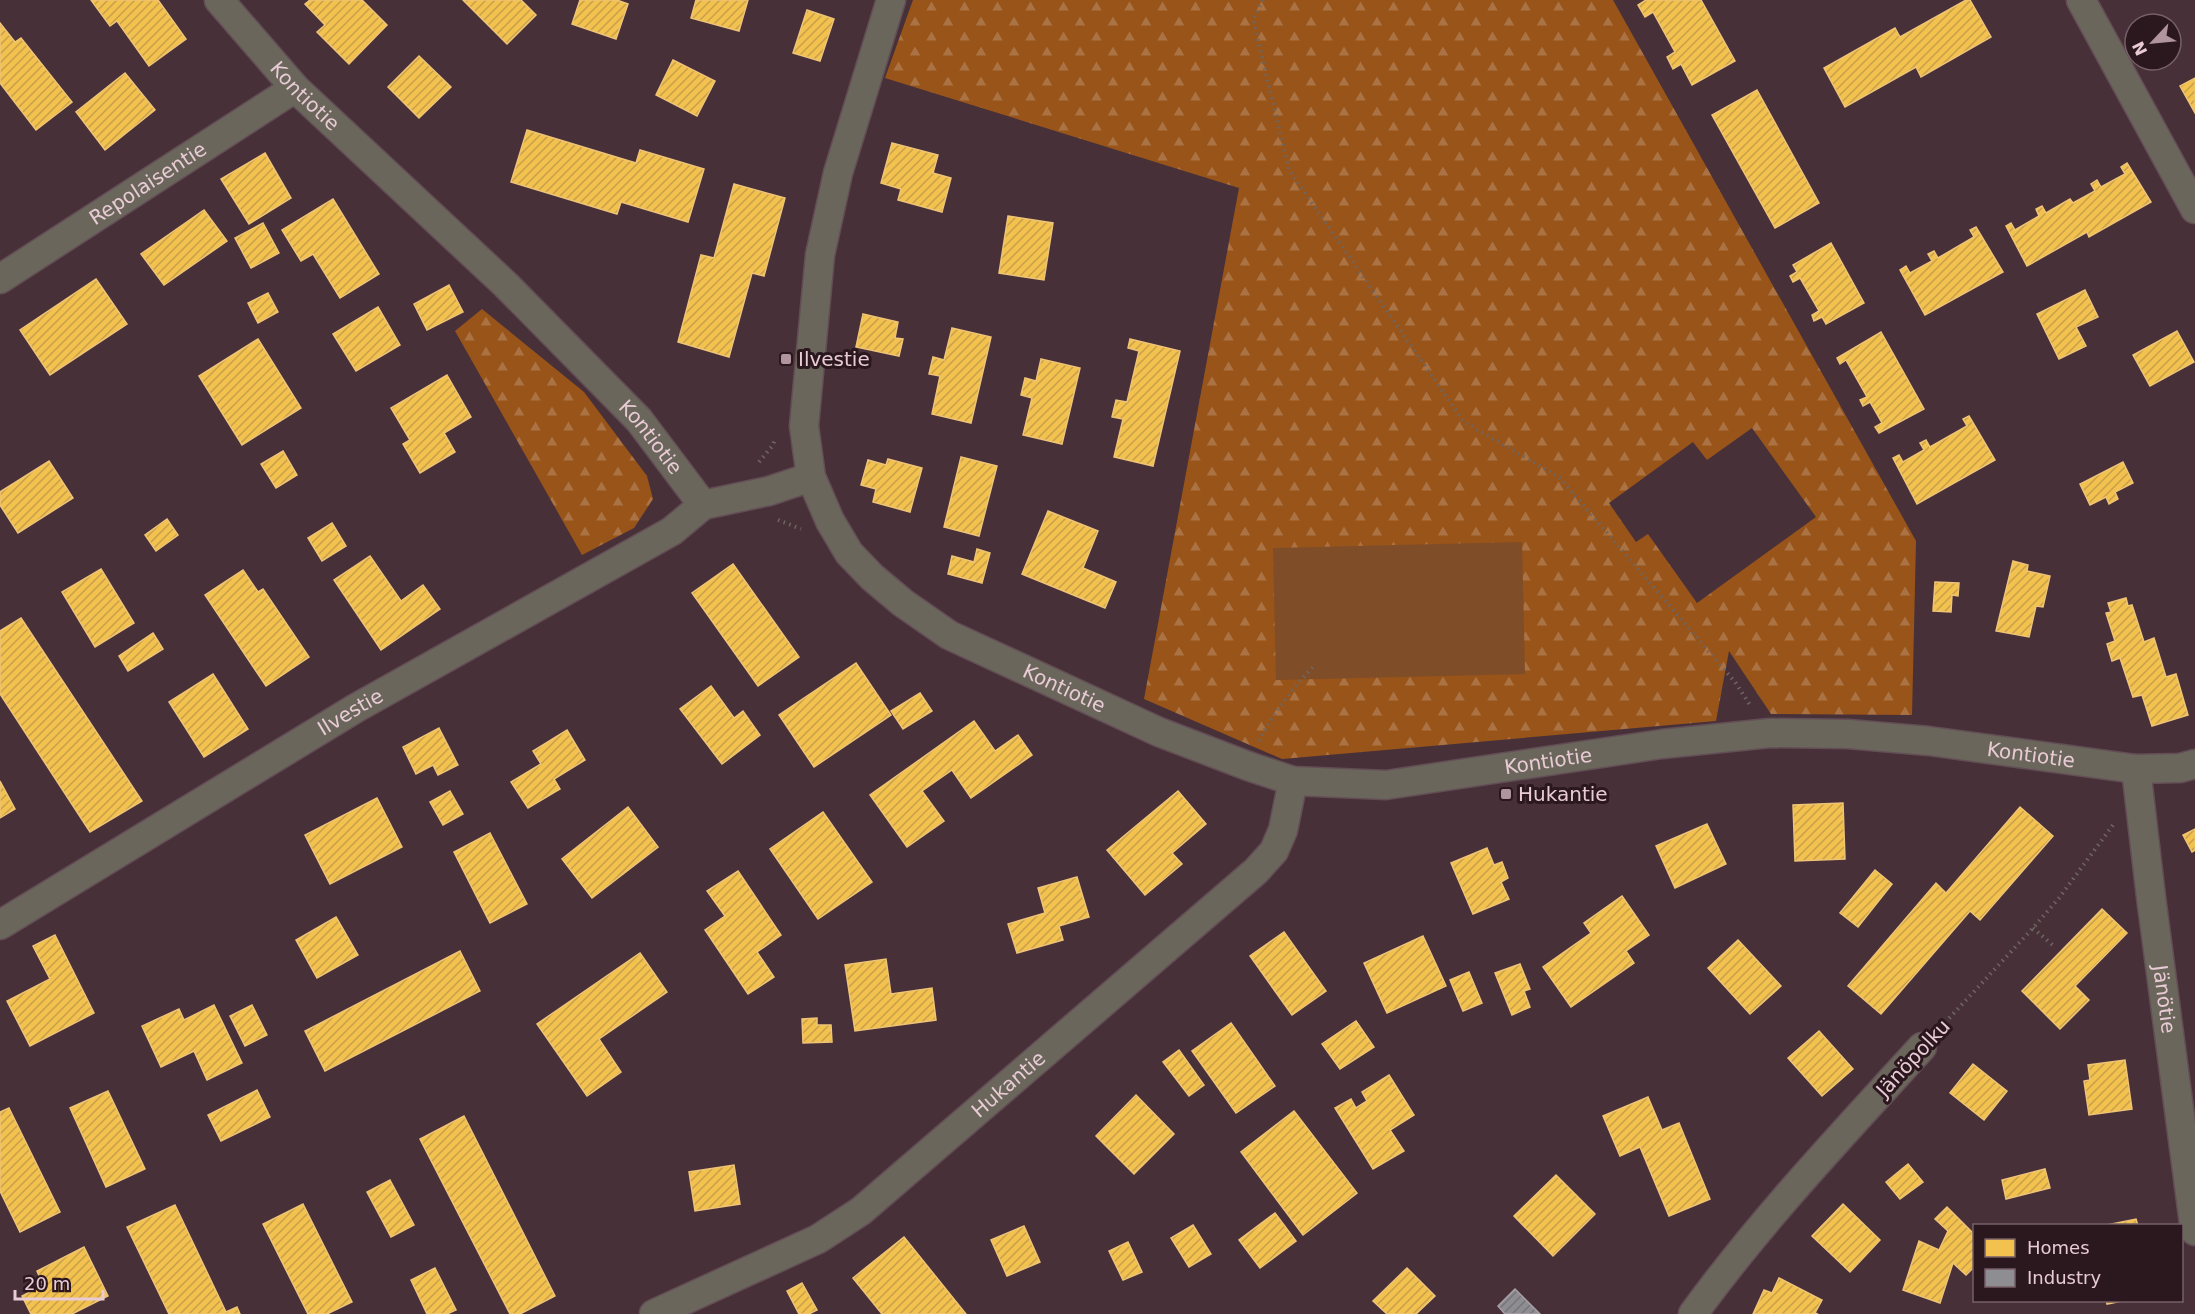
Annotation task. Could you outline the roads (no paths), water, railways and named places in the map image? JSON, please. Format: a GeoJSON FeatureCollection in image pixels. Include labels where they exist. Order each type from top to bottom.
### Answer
{"type":"FeatureCollection","features":[{"type":"Feature","properties":{"kind":"street","name":"Kontiotie"},"geometry":{"type":"LineString","coordinates":[[219,0],[295,88],[506,285],[639,420],[703,506]]}},
{"type":"Feature","properties":{"kind":"street"},"geometry":{"type":"LineString","coordinates":[[703,506],[769,491],[811,477],[804,426],[820,255],[838,173],[891,0]]}},
{"type":"Feature","properties":{"kind":"street"},"geometry":{"type":"LineString","coordinates":[[2081,0],[2195,209]]}},
{"type":"Feature","properties":{"kind":"street","name":"Repolaisentie"},"geometry":{"type":"LineString","coordinates":[[0,279],[295,88]]}},
{"type":"Feature","properties":{"kind":"street","name":"Kontiotie"},"geometry":{"type":"LineString","coordinates":[[811,477],[830,521],[849,553],[872,578],[949,636],[1159,732],[1293,781],[1386,785],[1662,744],[1770,733],[1848,734],[1929,741],[2136,769],[2180,768],[2195,764]]}},
{"type":"Feature","properties":{"kind":"street","name":"Ilvestie"},"geometry":{"type":"LineString","coordinates":[[0,926],[356,708],[672,531],[703,506]]}},
{"type":"Feature","properties":{"kind":"street","name":"Jänötie"},"geometry":{"type":"LineString","coordinates":[[2136,769],[2140,816],[2195,1231]]}},
{"type":"Feature","properties":{"kind":"street","name":"Hukantie"},"geometry":{"type":"LineString","coordinates":[[654,1314],[818,1239],[861,1210],[1256,871],[1274,851],[1283,830],[1293,781]]}},
{"type":"Feature","properties":{"kind":"street","name":"Jänöpolku"},"geometry":{"type":"LineString","coordinates":[[1694,1314],[1748,1243],[1922,1047]]}},
{"type":"Feature","properties":{"kind":"place","name":"Ilvestie"},"geometry":{"type":"Point","coordinates":[786,359]}},
{"type":"Feature","properties":{"kind":"place","name":"Hukantie"},"geometry":{"type":"Point","coordinates":[1506,794]}}]}
